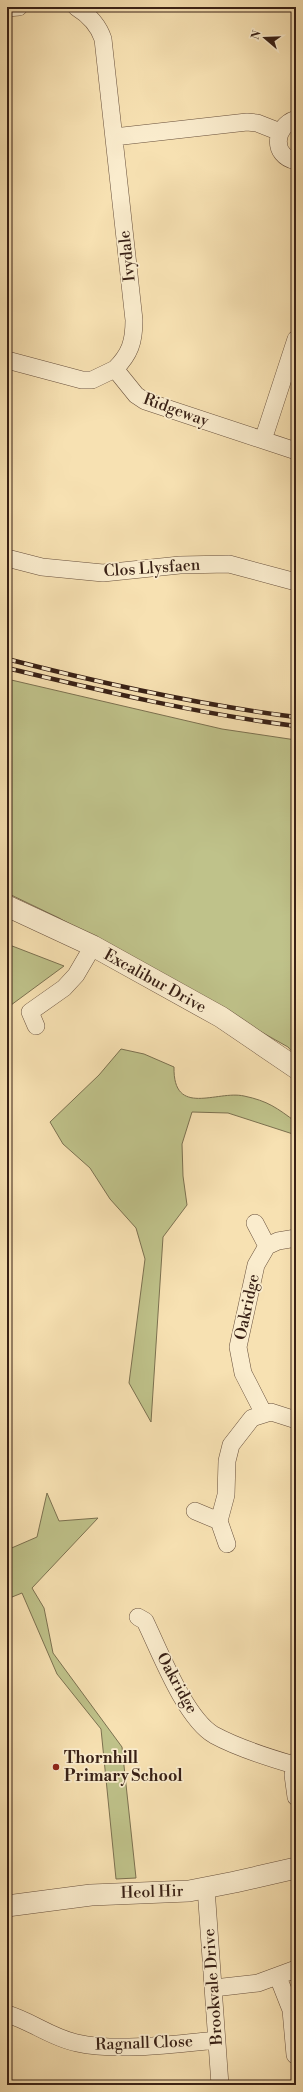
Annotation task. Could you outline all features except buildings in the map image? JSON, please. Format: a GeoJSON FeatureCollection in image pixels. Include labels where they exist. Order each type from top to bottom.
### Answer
{"type":"FeatureCollection","features":[{"type":"Feature","properties":{"kind":"street"},"geometry":{"type":"LineString","coordinates":[[7,8],[19,7]]}},
{"type":"Feature","properties":{"kind":"street","name":"Ivydale"},"geometry":{"type":"LineString","coordinates":[[81,8],[100,28],[103,39],[134,335],[127,357],[115,369]]}},
{"type":"Feature","properties":{"kind":"street"},"geometry":{"type":"LineString","coordinates":[[296,119],[284,126],[280,132],[279,146],[282,153],[296,161]]}},
{"type":"Feature","properties":{"kind":"street"},"geometry":{"type":"LineString","coordinates":[[114,137],[246,122],[257,123],[280,132]]}},
{"type":"Feature","properties":{"kind":"street"},"geometry":{"type":"LineString","coordinates":[[263,440],[296,339]]}},
{"type":"Feature","properties":{"kind":"street"},"geometry":{"type":"LineString","coordinates":[[7,360],[82,380],[92,380],[115,369]]}},
{"type":"Feature","properties":{"kind":"street","name":"Ridgeway"},"geometry":{"type":"LineString","coordinates":[[115,369],[136,395],[145,401],[296,451]]}},
{"type":"Feature","properties":{"kind":"street","name":"Clos Llysfaen"},"geometry":{"type":"LineString","coordinates":[[7,558],[42,567],[103,573],[180,565],[228,564],[296,582]]}},
{"type":"Feature","properties":{"kind":"street","name":"Excalibur Drive"},"geometry":{"type":"LineString","coordinates":[[7,906],[93,946],[221,1018],[296,1068]]}},
{"type":"Feature","properties":{"kind":"street"},"geometry":{"type":"LineString","coordinates":[[36,1026],[30,1012],[64,988],[76,975],[93,946]]}},
{"type":"Feature","properties":{"kind":"street"},"geometry":{"type":"LineString","coordinates":[[255,1223],[267,1246],[278,1241],[296,1238]]}},
{"type":"Feature","properties":{"kind":"street","name":"Oakridge"},"geometry":{"type":"LineString","coordinates":[[264,1414],[243,1373],[238,1346],[256,1265],[267,1246]]}},
{"type":"Feature","properties":{"kind":"street"},"geometry":{"type":"LineString","coordinates":[[227,1544],[219,1521],[226,1495],[227,1461],[231,1445],[252,1418],[271,1412],[296,1420]]}},
{"type":"Feature","properties":{"kind":"street"},"geometry":{"type":"LineString","coordinates":[[195,1511],[219,1521]]}},
{"type":"Feature","properties":{"kind":"street","name":"Oakridge"},"geometry":{"type":"LineString","coordinates":[[138,1617],[145,1621],[180,1693],[203,1726],[214,1735],[226,1740],[295,1763],[293,1776],[296,1796]]}},
{"type":"Feature","properties":{"kind":"street","name":"Heol Hir"},"geometry":{"type":"LineString","coordinates":[[7,1906],[91,1895],[169,1892],[206,1888],[296,1868]]}},
{"type":"Feature","properties":{"kind":"street","name":"Brookvale Drive"},"geometry":{"type":"LineString","coordinates":[[206,1888],[220,2085]]}},
{"type":"Feature","properties":{"kind":"street"},"geometry":{"type":"LineString","coordinates":[[214,1988],[258,1983],[296,1970]]}},
{"type":"Feature","properties":{"kind":"street"},"geometry":{"type":"LineString","coordinates":[[278,1977],[291,2010],[295,2056]]}},
{"type":"Feature","properties":{"kind":"street","name":"Ragnall Close"},"geometry":{"type":"LineString","coordinates":[[7,2014],[20,2018],[63,2039],[90,2046],[128,2046],[216,2040]]}},
{"type":"Feature","properties":{"kind":"green space"},"geometry":{"type":"Polygon","coordinates":[[[7,679],[222,729],[296,740],[296,1056],[288,1047],[59,918],[7,893],[7,679]]]}},
{"type":"Feature","properties":{"kind":"green space"},"geometry":{"type":"Polygon","coordinates":[[[7,944],[64,966],[7,1008],[7,944]]]}},
{"type":"Feature","properties":{"kind":"green space"},"geometry":{"type":"Polygon","coordinates":[[[121,1049],[144,1054],[174,1067],[176,1083],[181,1092],[189,1097],[210,1098],[233,1095],[244,1096],[260,1100],[272,1106],[296,1122],[296,1135],[228,1113],[192,1112],[182,1144],[183,1176],[187,1205],[163,1237],[151,1422],[129,1383],[145,1259],[136,1228],[110,1199],[90,1168],[63,1144],[50,1122],[99,1075],[121,1049]]]}},
{"type":"Feature","properties":{"kind":"green space"},"geometry":{"type":"Polygon","coordinates":[[[47,1493],[59,1521],[98,1518],[32,1588],[44,1608],[53,1653],[122,1747],[136,1878],[116,1879],[101,1729],[57,1674],[22,1593],[7,1599],[7,1550],[37,1537],[47,1493]]]}},
{"type":"Feature","properties":{"kind":"railway"},"geometry":{"type":"LineString","coordinates":[[7,659],[187,700],[296,717]]}},
{"type":"Feature","properties":{"kind":"railway"},"geometry":{"type":"LineString","coordinates":[[7,668],[187,708],[296,726]]}},
{"type":"Feature","properties":{"kind":"place","name":"Thornhill Primary School"},"geometry":{"type":"Point","coordinates":[56,1767]}}]}
